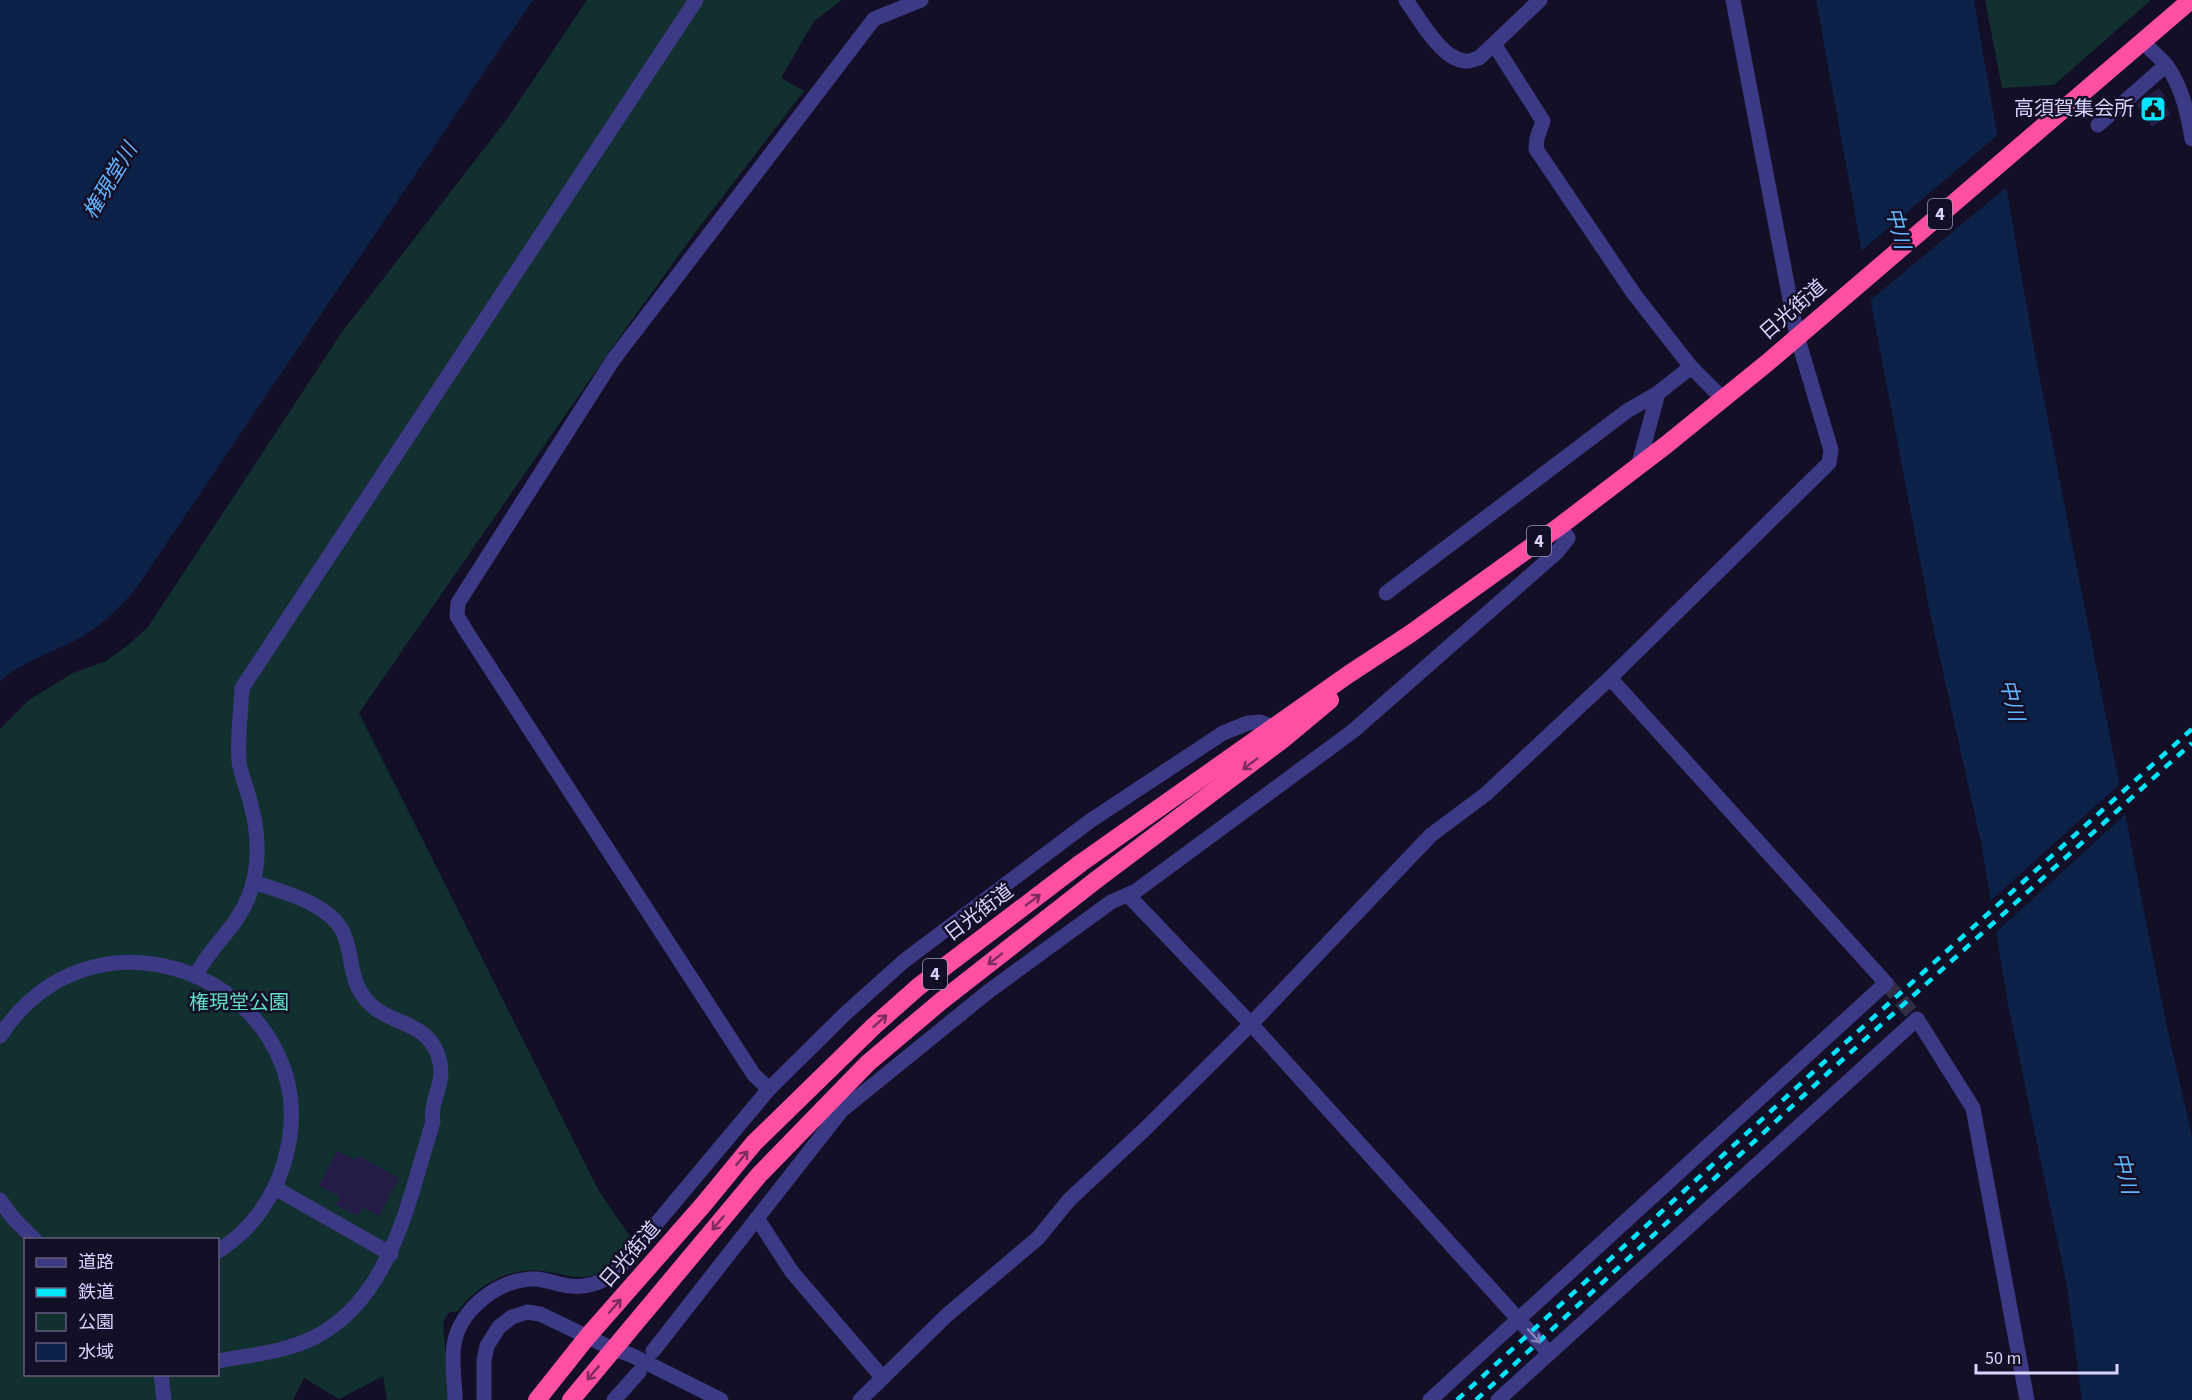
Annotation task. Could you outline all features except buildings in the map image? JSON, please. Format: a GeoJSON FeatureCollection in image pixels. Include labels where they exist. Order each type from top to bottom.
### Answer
{"type":"FeatureCollection","features":[{"type":"Feature","properties":{"kind":"highway","name":"日光街道"},"geometry":{"type":"LineString","coordinates":[[571,1400],[759,1175],[837,1104],[868,1063],[940,1002],[1277,734],[1410,634],[1560,526],[1723,399],[2191,0]]}},
{"type":"Feature","properties":{"kind":"highway","name":"日光街道"},"geometry":{"type":"LineString","coordinates":[[537,1400],[588,1336],[754,1143],[874,1026],[918,987],[1081,863],[1277,734]]}},
{"type":"Feature","properties":{"kind":"street"},"geometry":{"type":"LineString","coordinates":[[196,975],[205,956],[221,942],[236,923],[253,882],[258,841],[239,761],[242,688],[696,0]]}},
{"type":"Feature","properties":{"kind":"street"},"geometry":{"type":"LineString","coordinates":[[769,1089],[754,1075],[468,634],[457,616],[458,603],[612,360],[874,19],[921,0]]}},
{"type":"Feature","properties":{"kind":"street"},"geometry":{"type":"LineString","coordinates":[[1406,0],[1436,43],[1452,57],[1466,62],[1479,58],[1540,0]]}},
{"type":"Feature","properties":{"kind":"street"},"geometry":{"type":"LineString","coordinates":[[860,1400],[947,1315],[1038,1238],[1069,1200],[1144,1130],[1251,1024],[1431,835],[1486,794],[1610,678],[1829,463],[1831,450],[1797,336],[1733,0]]}},
{"type":"Feature","properties":{"kind":"street"},"geometry":{"type":"LineString","coordinates":[[2143,42],[2166,65],[2183,98],[2192,139]]}},
{"type":"Feature","properties":{"kind":"street"},"geometry":{"type":"LineString","coordinates":[[1494,44],[1543,121],[1536,149],[1634,294],[1691,367],[1723,399]]}},
{"type":"Feature","properties":{"kind":"street"},"geometry":{"type":"LineString","coordinates":[[2098,125],[2166,65]]}},
{"type":"Feature","properties":{"kind":"street"},"geometry":{"type":"LineString","coordinates":[[1386,593],[1627,411],[1658,393],[1691,367]]}},
{"type":"Feature","properties":{"kind":"street"},"geometry":{"type":"LineString","coordinates":[[1638,467],[1658,393]]}},
{"type":"Feature","properties":{"kind":"street"},"geometry":{"type":"LineString","coordinates":[[652,1351],[757,1218],[837,1104],[1111,902],[1128,896],[1353,731],[1557,552],[1568,538],[1560,526]]}},
{"type":"Feature","properties":{"kind":"street"},"geometry":{"type":"LineString","coordinates":[[1430,1400],[1886,982],[1610,678]]}},
{"type":"Feature","properties":{"kind":"street"},"geometry":{"type":"LineString","coordinates":[[455,1400],[454,1346],[457,1332],[472,1310],[486,1296],[520,1280],[536,1279],[576,1287],[595,1284],[615,1273],[769,1089],[846,1013],[904,961],[1090,821],[1223,733],[1248,723],[1260,722],[1277,734]]}},
{"type":"Feature","properties":{"kind":"street"},"geometry":{"type":"LineString","coordinates":[[219,1361],[295,1346],[316,1337],[333,1326],[361,1299],[391,1254],[404,1223],[433,1122],[432,1114],[442,1080],[441,1065],[431,1041],[405,1022],[384,1015],[366,1000],[352,974],[346,938],[340,926],[317,907],[253,882]]}},
{"type":"Feature","properties":{"kind":"street"},"geometry":{"type":"LineString","coordinates":[[1128,896],[1251,1024],[1549,1353]]}},
{"type":"Feature","properties":{"kind":"street"},"geometry":{"type":"LineString","coordinates":[[0,1036],[34,996],[66,976],[84,969],[122,962],[140,962],[178,968],[213,983],[243,1006],[265,1034],[280,1062],[288,1093],[290,1126],[286,1158],[274,1188],[262,1209],[247,1227],[219,1250]]}},
{"type":"Feature","properties":{"kind":"street"},"geometry":{"type":"LineString","coordinates":[[1498,1400],[1917,1019],[1973,1108],[2027,1400]]}},
{"type":"Feature","properties":{"kind":"street"},"geometry":{"type":"LineString","coordinates":[[274,1188],[391,1254]]}},
{"type":"Feature","properties":{"kind":"street"},"geometry":{"type":"LineString","coordinates":[[0,1200],[13,1218],[34,1238]]}},
{"type":"Feature","properties":{"kind":"street"},"geometry":{"type":"LineString","coordinates":[[757,1218],[792,1272],[882,1377]]}},
{"type":"Feature","properties":{"kind":"street"},"geometry":{"type":"LineString","coordinates":[[484,1400],[484,1361],[487,1346],[499,1328],[512,1317],[526,1312],[540,1314],[613,1349],[631,1355],[721,1400]]}},
{"type":"Feature","properties":{"kind":"street"},"geometry":{"type":"LineString","coordinates":[[614,1400],[639,1372]]}},
{"type":"Feature","properties":{"kind":"street"},"geometry":{"type":"LineString","coordinates":[[161,1376],[164,1400]]}},
{"type":"Feature","properties":{"kind":"green space","name":"権現堂公園"},"geometry":{"type":"Polygon","coordinates":[[[587,0],[842,0],[814,21],[781,78],[804,91],[697,230],[609,352],[359,713],[599,1191],[631,1238],[611,1263],[596,1274],[579,1277],[536,1270],[510,1274],[487,1284],[458,1311],[448,1313],[443,1323],[450,1400],[387,1400],[383,1376],[339,1399],[304,1378],[293,1400],[0,1400],[0,729],[29,700],[73,673],[106,661],[148,627],[342,332],[507,119],[587,0]]]}},
{"type":"Feature","properties":{"kind":"green space"},"geometry":{"type":"Polygon","coordinates":[[[1985,0],[2151,0],[2054,85],[2002,88],[1985,0]]]}},
{"type":"Feature","properties":{"kind":"water","name":"権現堂川"},"geometry":{"type":"Polygon","coordinates":[[[0,0],[533,0],[135,590],[92,630],[26,663],[0,681],[0,0]]]}},
{"type":"Feature","properties":{"kind":"water","name":"中川"},"geometry":{"type":"Polygon","coordinates":[[[1816,0],[1974,0],[2035,354],[2166,1023],[2192,1136],[2192,1400],[2082,1400],[2067,1287],[2009,1009],[1981,843],[1930,613],[1816,0]]]}},
{"type":"Feature","properties":{"kind":"pier"},"geometry":{"type":"Polygon","coordinates":[[[2000,133],[2009,185],[1868,302],[1859,253],[2000,133]]]}},
{"type":"Feature","properties":{"kind":"pier"},"geometry":{"type":"Polygon","coordinates":[[[2123,781],[2128,812],[1993,935],[1988,903],[2123,781]]]}},
{"type":"Feature","properties":{"kind":"tunnel"},"geometry":{"type":"LineString","coordinates":[[1886,983],[1917,1019]]}},
{"type":"Feature","properties":{"kind":"railway"},"geometry":{"type":"LineString","coordinates":[[1457,1400],[1822,1064],[2192,729]]}},
{"type":"Feature","properties":{"kind":"railway"},"geometry":{"type":"LineString","coordinates":[[1476,1400],[1829,1072],[2192,743]]}},
{"type":"Feature","properties":{"kind":"place","name":"高須賀集会所"},"geometry":{"type":"Point","coordinates":[2153,109]}}]}
